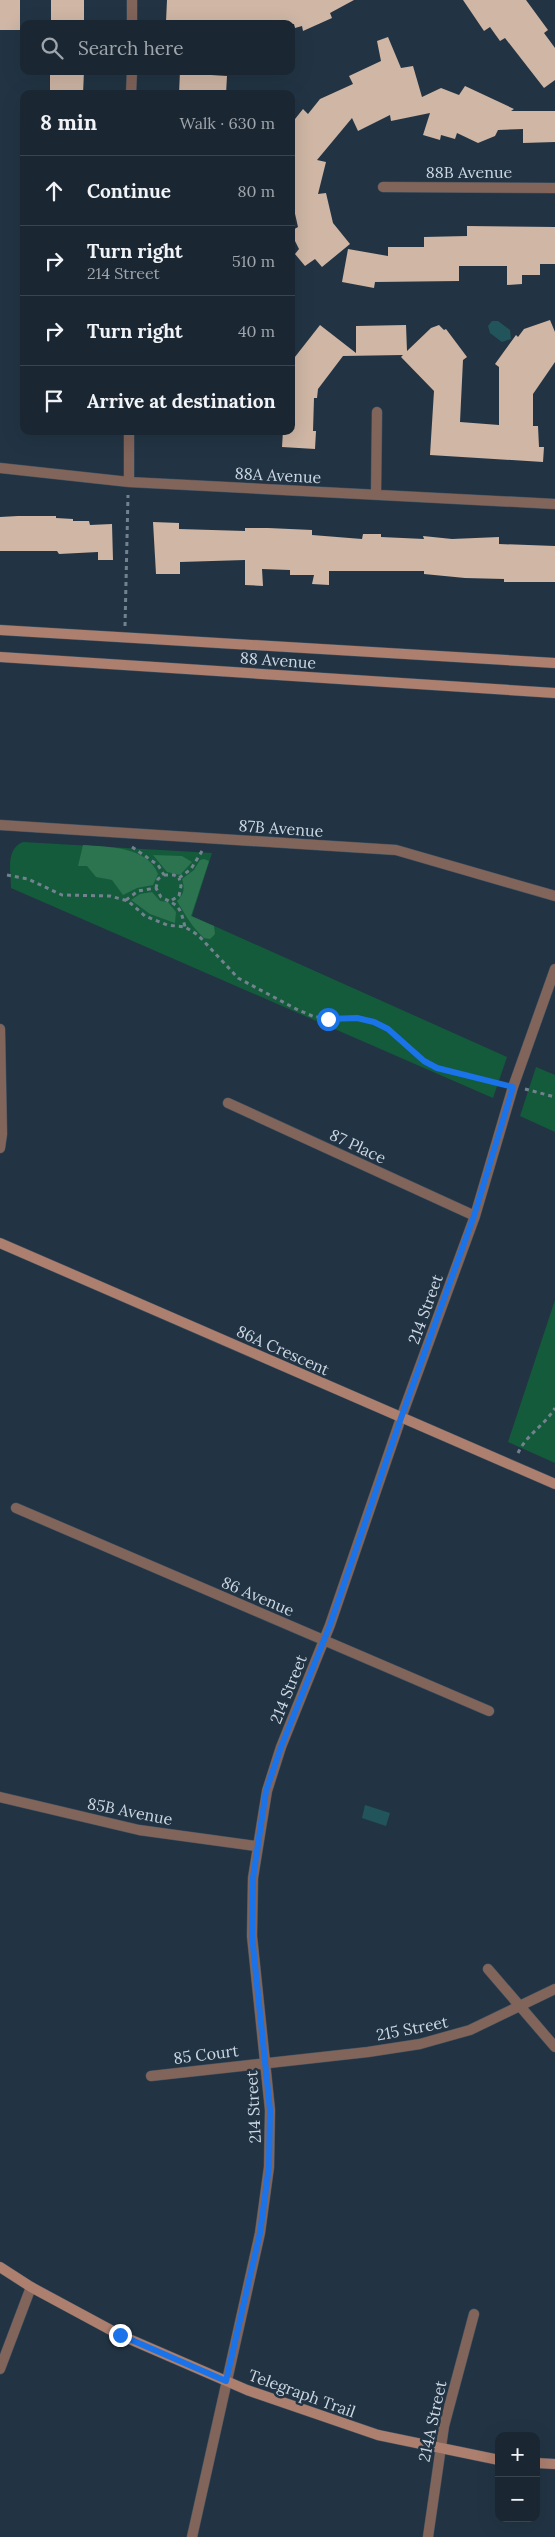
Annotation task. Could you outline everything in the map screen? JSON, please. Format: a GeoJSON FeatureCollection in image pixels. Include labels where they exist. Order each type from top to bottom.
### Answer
{"type":"FeatureCollection","features":[{"type":"Feature","properties":{"kind":"street"},"geometry":{"type":"LineString","coordinates":[[132,0],[132,20]]}},
{"type":"Feature","properties":{"kind":"street"},"geometry":{"type":"LineString","coordinates":[[131,90],[132,75]]}},
{"type":"Feature","properties":{"kind":"street","name":"88B Avenue"},"geometry":{"type":"LineString","coordinates":[[383,187],[555,188]]}},
{"type":"Feature","properties":{"kind":"street"},"geometry":{"type":"LineString","coordinates":[[376,495],[378,412]]}},
{"type":"Feature","properties":{"kind":"street"},"geometry":{"type":"LineString","coordinates":[[129,482],[130,435]]}},
{"type":"Feature","properties":{"kind":"street","name":"88A Avenue"},"geometry":{"type":"LineString","coordinates":[[0,468],[129,482],[555,504]]}},
{"type":"Feature","properties":{"kind":"street","name":"88 Avenue"},"geometry":{"type":"LineString","coordinates":[[0,630],[555,663]]}},
{"type":"Feature","properties":{"kind":"street","name":"88 Avenue"},"geometry":{"type":"LineString","coordinates":[[0,657],[555,693]]}},
{"type":"Feature","properties":{"kind":"street","name":"87B Avenue"},"geometry":{"type":"LineString","coordinates":[[0,825],[396,850],[555,896]]}},
{"type":"Feature","properties":{"kind":"street","name":"214 Street"},"geometry":{"type":"LineString","coordinates":[[192,2537],[260,2233],[267,2185],[271,2128],[253,1957],[252,1886],[256,1846],[266,1791],[274,1765],[324,1641],[401,1418],[474,1216],[513,1087],[555,969]]}},
{"type":"Feature","properties":{"kind":"street"},"geometry":{"type":"LineString","coordinates":[[0,1029],[2,1134],[0,1148]]}},
{"type":"Feature","properties":{"kind":"street","name":"87 Place"},"geometry":{"type":"LineString","coordinates":[[228,1103],[474,1216]]}},
{"type":"Feature","properties":{"kind":"street","name":"86A Crescent"},"geometry":{"type":"LineString","coordinates":[[0,1243],[555,1484]]}},
{"type":"Feature","properties":{"kind":"street","name":"86 Avenue"},"geometry":{"type":"LineString","coordinates":[[16,1508],[489,1711]]}},
{"type":"Feature","properties":{"kind":"street","name":"85B Avenue"},"geometry":{"type":"LineString","coordinates":[[0,1797],[139,1830],[256,1846]]}},
{"type":"Feature","properties":{"kind":"street"},"geometry":{"type":"LineString","coordinates":[[488,1969],[555,2047]]}},
{"type":"Feature","properties":{"kind":"street","name":"215 Street"},"geometry":{"type":"LineString","coordinates":[[265,2062],[420,2044],[470,2030],[520,2008],[555,1989]]}},
{"type":"Feature","properties":{"kind":"street","name":"85 Court"},"geometry":{"type":"LineString","coordinates":[[151,2076],[265,2062]]}},
{"type":"Feature","properties":{"kind":"street","name":"Telegraph Trail"},"geometry":{"type":"LineString","coordinates":[[0,2267],[31,2287],[120,2335],[226,2381],[292,2407],[378,2435],[495,2459]]}},
{"type":"Feature","properties":{"kind":"street"},"geometry":{"type":"LineString","coordinates":[[0,2369],[31,2287]]}},
{"type":"Feature","properties":{"kind":"street","name":"214A Street"},"geometry":{"type":"LineString","coordinates":[[428,2537],[446,2416],[474,2314]]}},
{"type":"Feature","properties":{"kind":"street"},"geometry":{"type":"LineString","coordinates":[[540,2463],[555,2464]]}},
{"type":"Feature","properties":{"kind":"path"},"geometry":{"type":"LineString","coordinates":[[125,636],[127,500],[129,482]]}},
{"type":"Feature","properties":{"kind":"path"},"geometry":{"type":"LineString","coordinates":[[129,846],[158,865],[164,875]]}},
{"type":"Feature","properties":{"kind":"path"},"geometry":{"type":"LineString","coordinates":[[185,927],[178,908],[171,900],[161,897],[156,888],[158,879],[164,875],[179,878],[191,869],[202,850]]}},
{"type":"Feature","properties":{"kind":"path"},"geometry":{"type":"LineString","coordinates":[[7,875],[28,879],[62,895],[97,894],[125,900],[145,916],[167,925],[185,927],[198,935],[238,978],[298,1010],[315,1017],[357,1018],[374,1022],[388,1029],[424,1061],[437,1068],[555,1097]]}},
{"type":"Feature","properties":{"kind":"path"},"geometry":{"type":"LineString","coordinates":[[171,900],[179,896],[179,878]]}},
{"type":"Feature","properties":{"kind":"path"},"geometry":{"type":"LineString","coordinates":[[125,900],[138,891],[156,888]]}},
{"type":"Feature","properties":{"kind":"path"},"geometry":{"type":"LineString","coordinates":[[513,1465],[522,1444],[549,1418],[555,1408]]}},
{"type":"Feature","properties":{"kind":"green space"},"geometry":{"type":"Polygon","coordinates":[[[23,842],[212,853],[192,916],[507,1057],[493,1098],[11,888],[11,855],[17,845],[23,842]]]}},
{"type":"Feature","properties":{"kind":"green space"},"geometry":{"type":"Polygon","coordinates":[[[83,845],[126,850],[145,858],[153,865],[158,874],[153,885],[137,888],[123,895],[112,880],[96,877],[87,866],[78,866],[83,845]]]}},
{"type":"Feature","properties":{"kind":"green space"},"geometry":{"type":"Polygon","coordinates":[[[153,855],[182,856],[192,862],[180,875],[167,872],[153,855]]]}},
{"type":"Feature","properties":{"kind":"green space"},"geometry":{"type":"Polygon","coordinates":[[[200,860],[209,861],[191,916],[214,926],[215,934],[210,939],[204,938],[196,930],[177,901],[183,891],[182,879],[194,870],[200,860]]]}},
{"type":"Feature","properties":{"kind":"green space"},"geometry":{"type":"Polygon","coordinates":[[[152,892],[160,901],[168,902],[176,912],[175,923],[150,914],[131,900],[140,894],[152,892]]]}},
{"type":"Feature","properties":{"kind":"green space"},"geometry":{"type":"Polygon","coordinates":[[[536,1067],[555,1075],[555,1132],[520,1116],[536,1067]]]}},
{"type":"Feature","properties":{"kind":"green space"},"geometry":{"type":"Polygon","coordinates":[[[555,1300],[555,1463],[508,1442],[555,1300]]]}},
{"type":"Feature","properties":{"kind":"shaded area"},"geometry":{"type":"Polygon","coordinates":[[[492,321],[498,321],[510,330],[511,339],[502,342],[490,333],[488,326],[492,321]]]}},
{"type":"Feature","properties":{"kind":"shaded area"},"geometry":{"type":"Polygon","coordinates":[[[365,1805],[390,1813],[386,1826],[362,1818],[365,1805]]]}},
{"type":"Feature","properties":{"kind":"building"},"geometry":{"type":"Polygon","coordinates":[[[0,0],[20,0],[20,30],[0,30],[0,0]]]}},
{"type":"Feature","properties":{"kind":"building"},"geometry":{"type":"Polygon","coordinates":[[[51,0],[84,0],[84,20],[51,20],[51,0]]]}},
{"type":"Feature","properties":{"kind":"building"},"geometry":{"type":"Polygon","coordinates":[[[167,0],[354,0],[330,13],[332,18],[303,31],[302,26],[295,28],[295,20],[166,20],[167,0]]]}},
{"type":"Feature","properties":{"kind":"building"},"geometry":{"type":"Polygon","coordinates":[[[463,0],[526,0],[548,30],[544,33],[555,48],[555,80],[544,88],[505,38],[500,41],[490,27],[484,31],[463,0]]]}},
{"type":"Feature","properties":{"kind":"building"},"geometry":{"type":"Polygon","coordinates":[[[388,37],[401,68],[413,66],[422,97],[441,88],[459,95],[465,86],[514,109],[511,111],[555,111],[555,142],[523,143],[523,129],[498,130],[495,136],[478,143],[457,133],[455,139],[441,135],[440,140],[423,135],[430,113],[391,121],[390,115],[358,131],[352,118],[317,160],[326,162],[318,194],[326,193],[333,223],[350,244],[322,267],[315,259],[305,266],[295,254],[299,249],[295,241],[295,229],[298,227],[295,214],[295,119],[303,109],[308,114],[320,99],[353,84],[349,76],[381,61],[377,41],[388,37]]]}},
{"type":"Feature","properties":{"kind":"building"},"geometry":{"type":"Polygon","coordinates":[[[50,75],[84,75],[83,90],[50,90],[50,75]]]}},
{"type":"Feature","properties":{"kind":"building"},"geometry":{"type":"Polygon","coordinates":[[[180,75],[227,76],[226,90],[179,90],[180,75]]]}},
{"type":"Feature","properties":{"kind":"building"},"geometry":{"type":"Polygon","coordinates":[[[467,226],[555,227],[555,264],[540,264],[540,275],[522,275],[522,284],[507,285],[507,266],[459,266],[459,281],[375,282],[374,288],[342,282],[348,249],[388,256],[388,247],[424,247],[424,237],[467,236],[467,226]]]}},
{"type":"Feature","properties":{"kind":"building"},"geometry":{"type":"Polygon","coordinates":[[[550,320],[555,332],[555,362],[533,394],[533,426],[538,426],[539,447],[544,447],[543,462],[430,455],[434,391],[401,357],[403,355],[343,356],[318,389],[317,398],[314,398],[313,431],[316,431],[315,449],[282,447],[283,435],[295,435],[295,357],[320,325],[356,353],[356,326],[406,325],[407,351],[431,328],[439,325],[444,330],[446,329],[467,357],[463,360],[460,422],[499,425],[499,367],[495,364],[516,335],[518,337],[524,329],[550,320]]]}},
{"type":"Feature","properties":{"kind":"building"},"geometry":{"type":"Polygon","coordinates":[[[56,516],[56,518],[73,519],[73,521],[89,521],[90,525],[112,524],[113,560],[98,560],[98,552],[59,554],[57,551],[0,551],[0,517],[56,516]]]}},
{"type":"Feature","properties":{"kind":"building"},"geometry":{"type":"Polygon","coordinates":[[[153,522],[179,523],[179,529],[245,531],[245,528],[268,528],[312,530],[312,535],[362,539],[363,534],[381,534],[381,537],[424,539],[423,536],[452,539],[499,537],[499,544],[555,546],[555,582],[504,582],[504,579],[424,574],[424,571],[329,571],[329,585],[312,584],[314,575],[290,575],[290,570],[262,569],[263,586],[245,585],[245,560],[180,562],[180,574],[156,574],[153,522]]]}},
{"type":"Feature","properties":{"kind":"route"},"geometry":{"type":"LineString","coordinates":[[120,2335],[226,2381],[260,2233],[269,2166],[271,2128],[268,2081],[262,2044],[252,1936],[253,1878],[256,1846],[266,1791],[274,1765],[330,1625],[401,1418],[474,1216],[513,1087],[488,1079],[450,1073],[437,1068],[424,1061],[388,1029],[374,1022],[357,1018],[328,1019]]}}]}
